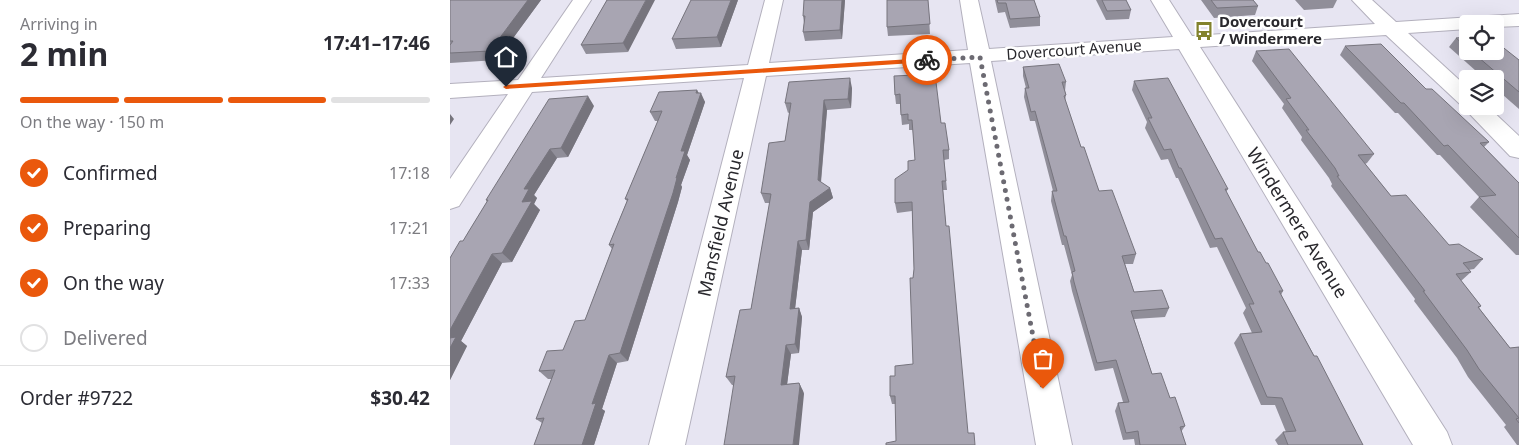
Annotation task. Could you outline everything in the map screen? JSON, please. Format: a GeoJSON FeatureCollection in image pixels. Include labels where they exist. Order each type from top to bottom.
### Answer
{"type":"FeatureCollection","features":[{"type":"Feature","properties":{"kind":"street"},"geometry":{"type":"LineString","coordinates":[[450,199],[582,0]]}},
{"type":"Feature","properties":{"kind":"street","name":"Mansfield Avenue"},"geometry":{"type":"LineString","coordinates":[[667,445],[774,0]]}},
{"type":"Feature","properties":{"kind":"street"},"geometry":{"type":"LineString","coordinates":[[969,0],[1054,445]]}},
{"type":"Feature","properties":{"kind":"street","name":"Windermere Avenue"},"geometry":{"type":"LineString","coordinates":[[1160,0],[1434,445]]}},
{"type":"Feature","properties":{"kind":"street"},"geometry":{"type":"LineString","coordinates":[[1361,0],[1459,92]]}},
{"type":"Feature","properties":{"kind":"street","name":"Dovercourt Avenue"},"geometry":{"type":"LineString","coordinates":[[450,91],[1519,20]]}},
{"type":"Feature","properties":{"kind":"street"},"geometry":{"type":"LineString","coordinates":[[1482,115],[1519,150]]}},
{"type":"Feature","properties":{"kind":"building"},"geometry":{"type":"Polygon","coordinates":[[[450,0],[528,0],[490,51],[450,53],[450,45],[453,41],[450,41],[450,0]]]}},
{"type":"Feature","properties":{"kind":"building"},"geometry":{"type":"Polygon","coordinates":[[[607,0],[646,0],[623,43],[581,45],[607,0]]]}},
{"type":"Feature","properties":{"kind":"building"},"geometry":{"type":"Polygon","coordinates":[[[691,0],[731,0],[717,37],[672,39],[691,0]]]}},
{"type":"Feature","properties":{"kind":"building"},"geometry":{"type":"Polygon","coordinates":[[[804,0],[842,0],[840,30],[803,32],[804,0]]]}},
{"type":"Feature","properties":{"kind":"building"},"geometry":{"type":"Polygon","coordinates":[[[887,0],[928,0],[930,24],[887,27],[887,0]]]}},
{"type":"Feature","properties":{"kind":"building"},"geometry":{"type":"Polygon","coordinates":[[[997,0],[1034,0],[1040,17],[1010,19],[1006,3],[998,3],[997,0]]]}},
{"type":"Feature","properties":{"kind":"building"},"geometry":{"type":"Polygon","coordinates":[[[1102,0],[1126,0],[1131,10],[1107,11],[1102,0]]]}},
{"type":"Feature","properties":{"kind":"building"},"geometry":{"type":"Polygon","coordinates":[[[1211,0],[1253,0],[1258,6],[1217,8],[1211,0]]]}},
{"type":"Feature","properties":{"kind":"building"},"geometry":{"type":"Polygon","coordinates":[[[1381,44],[1426,89],[1432,89],[1489,142],[1480,143],[1519,183],[1519,238],[1479,197],[1496,195],[1448,145],[1444,146],[1404,103],[1401,103],[1345,46],[1381,44]]]}},
{"type":"Feature","properties":{"kind":"building"},"geometry":{"type":"Polygon","coordinates":[[[1504,48],[1519,60],[1519,92],[1504,79],[1504,70],[1493,70],[1482,60],[1504,60],[1504,48]]]}},
{"type":"Feature","properties":{"kind":"building"},"geometry":{"type":"Polygon","coordinates":[[[1289,49],[1374,154],[1358,155],[1391,196],[1406,195],[1449,245],[1459,244],[1483,259],[1463,263],[1471,272],[1456,274],[1481,306],[1478,307],[1510,348],[1519,347],[1519,418],[1479,369],[1423,291],[1425,291],[1337,176],[1339,176],[1335,168],[1306,130],[1309,130],[1286,99],[1291,98],[1256,51],[1289,49]]]}},
{"type":"Feature","properties":{"kind":"building"},"geometry":{"type":"Polygon","coordinates":[[[1059,64],[1066,82],[1062,82],[1066,95],[1064,96],[1081,147],[1084,147],[1099,191],[1112,190],[1136,254],[1122,256],[1134,292],[1162,290],[1169,308],[1131,311],[1152,374],[1161,373],[1170,398],[1175,397],[1185,426],[1180,427],[1186,445],[1140,445],[1138,431],[1126,433],[1118,403],[1129,402],[1116,360],[1097,363],[1074,282],[1072,272],[1075,271],[1066,236],[1064,236],[1052,191],[1057,191],[1035,111],[1031,112],[1025,88],[1029,88],[1023,67],[1059,64]]]}},
{"type":"Feature","properties":{"kind":"building"},"geometry":{"type":"Polygon","coordinates":[[[935,74],[941,123],[945,123],[949,150],[943,150],[946,181],[942,181],[946,226],[949,226],[968,433],[974,433],[975,445],[886,445],[886,443],[896,441],[895,396],[890,396],[890,376],[895,376],[895,366],[913,364],[910,278],[913,278],[914,269],[912,202],[895,203],[895,179],[908,170],[908,161],[915,160],[912,120],[908,120],[908,114],[901,115],[900,94],[895,95],[894,76],[935,74]]]}},
{"type":"Feature","properties":{"kind":"building"},"geometry":{"type":"Polygon","coordinates":[[[850,78],[848,99],[824,100],[818,180],[830,188],[810,202],[806,240],[798,241],[790,309],[799,308],[795,344],[786,345],[781,385],[799,383],[800,386],[793,445],[724,445],[735,376],[726,377],[740,310],[751,309],[771,194],[761,193],[769,143],[785,141],[791,103],[785,103],[789,82],[850,78]]]}},
{"type":"Feature","properties":{"kind":"building"},"geometry":{"type":"Polygon","coordinates":[[[1168,78],[1228,189],[1225,189],[1258,252],[1268,263],[1283,291],[1279,291],[1314,356],[1317,356],[1363,445],[1288,445],[1283,432],[1296,431],[1282,398],[1267,397],[1240,334],[1262,332],[1249,304],[1254,304],[1222,238],[1215,239],[1171,149],[1164,150],[1148,118],[1152,118],[1134,81],[1168,78]]]}},
{"type":"Feature","properties":{"kind":"building"},"geometry":{"type":"Polygon","coordinates":[[[697,90],[696,93],[701,93],[681,151],[685,151],[673,193],[620,353],[609,355],[592,404],[596,403],[582,445],[534,445],[544,418],[536,419],[555,370],[539,371],[547,351],[563,350],[575,321],[585,320],[614,244],[609,245],[628,199],[625,199],[662,111],[650,112],[659,92],[697,90]]]}},
{"type":"Feature","properties":{"kind":"building"},"geometry":{"type":"Polygon","coordinates":[[[588,96],[561,148],[550,149],[524,189],[529,189],[522,202],[532,201],[502,253],[492,254],[450,330],[450,258],[460,241],[463,241],[488,200],[486,200],[549,99],[588,96]]]}},
{"type":"Feature","properties":{"kind":"building"},"geometry":{"type":"Polygon","coordinates":[[[456,337],[450,348],[450,338],[456,337]]]}},
{"type":"Feature","properties":{"kind":"way so far"},"geometry":{"type":"LineString","coordinates":[[927,60],[980,57],[1043,389]]}},
{"type":"Feature","properties":{"kind":"place","name":"Dovercourt / Windermere"},"geometry":{"type":"Point","coordinates":[1204,31]}},
{"type":"Feature","properties":{"kind":"route"},"geometry":{"type":"LineString","coordinates":[[506,87],[927,60]]}}]}
